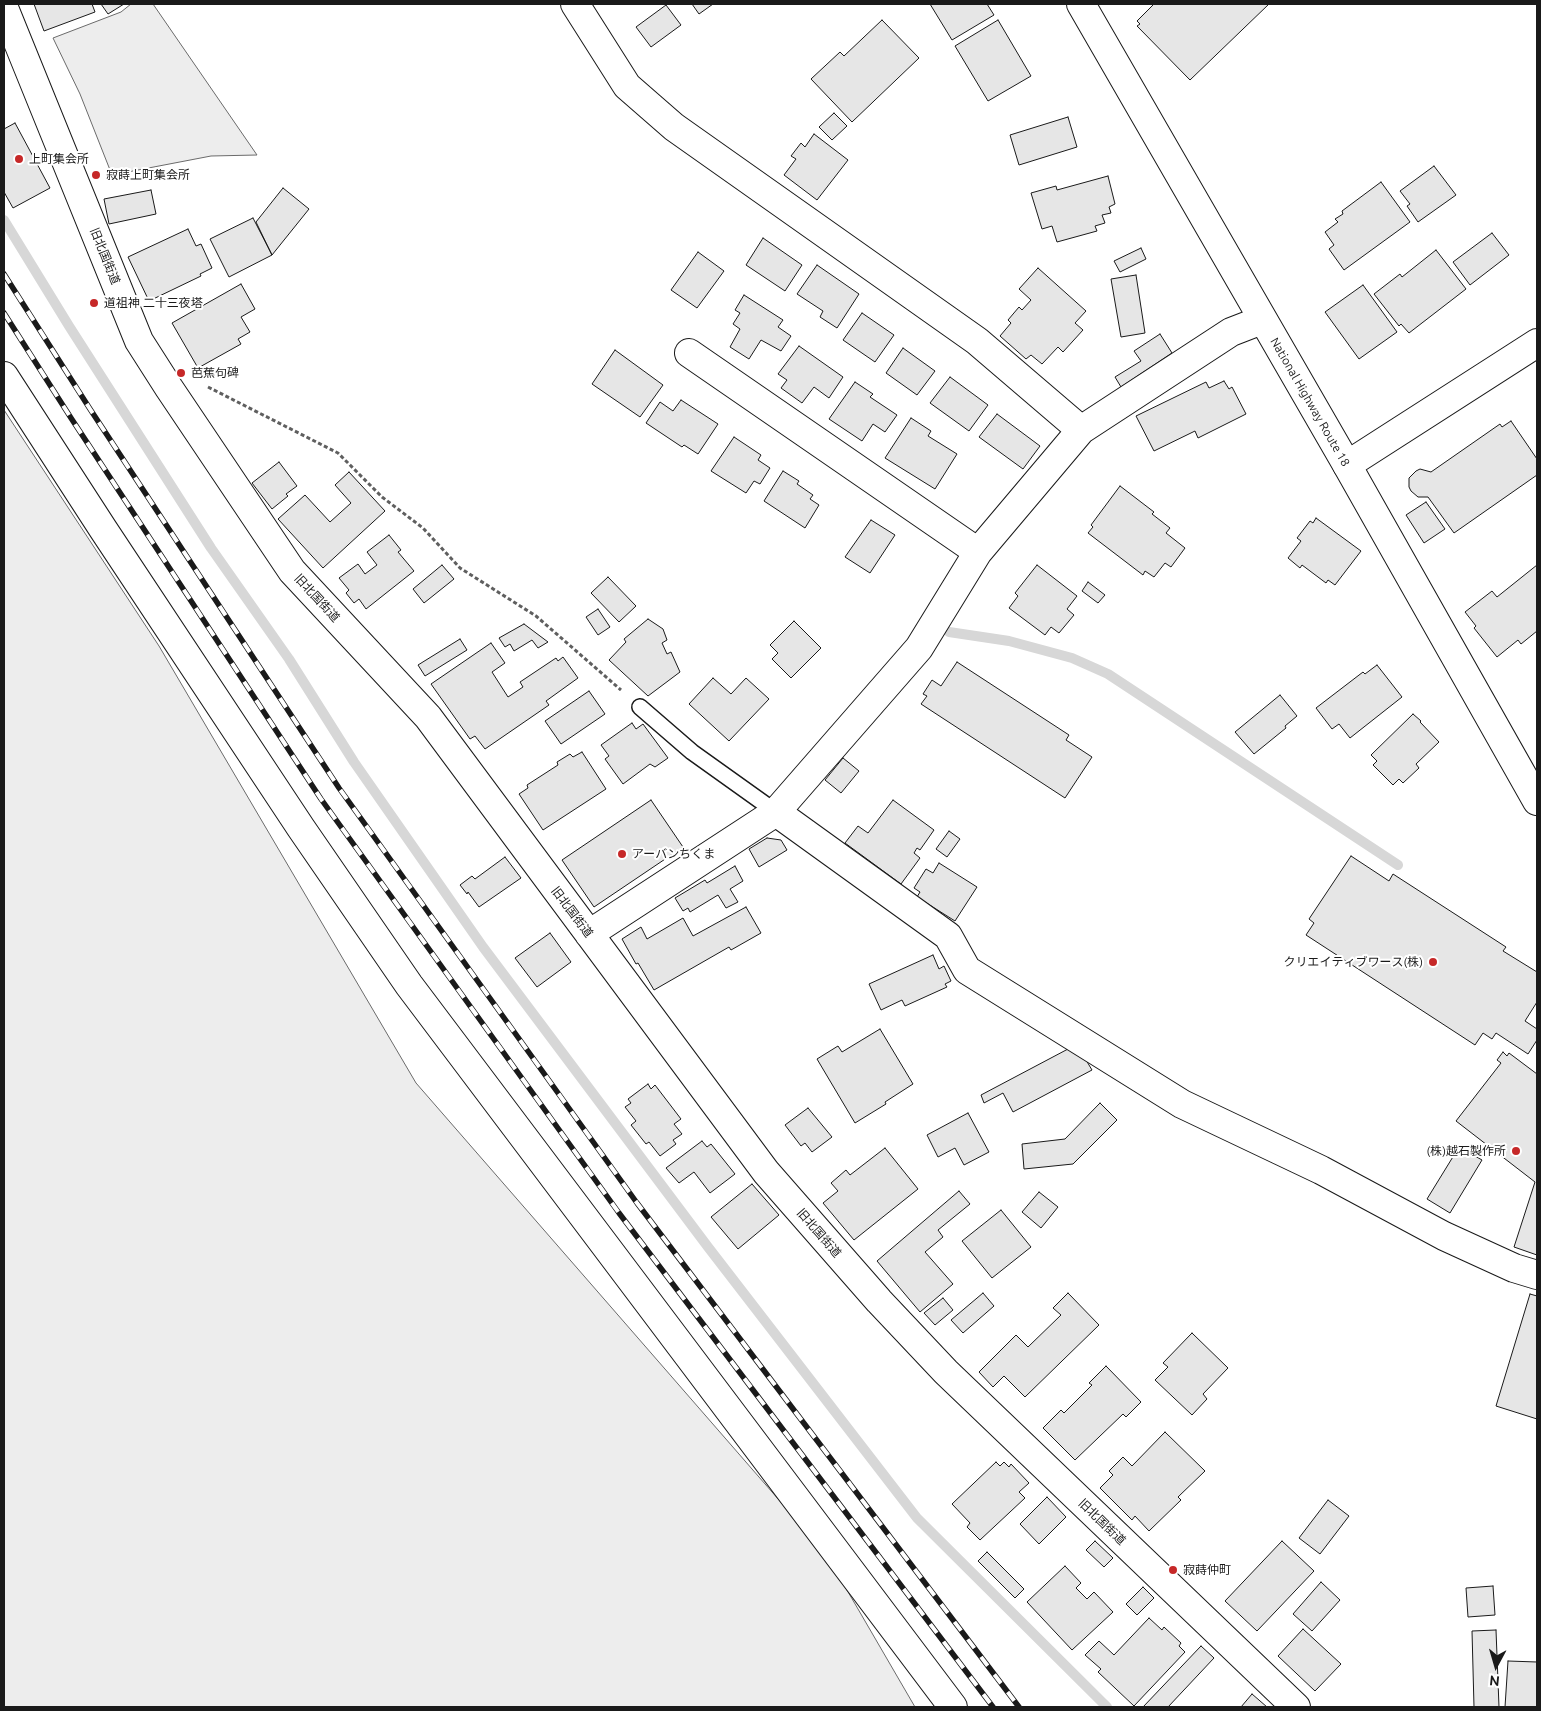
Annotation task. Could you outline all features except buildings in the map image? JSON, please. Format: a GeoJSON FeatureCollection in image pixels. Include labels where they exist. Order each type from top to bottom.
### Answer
{"type":"FeatureCollection","features":[{"type":"Feature","properties":{"kind":"main road"},"geometry":{"type":"LineString","coordinates":[[575,4],[627,86],[674,127],[977,341],[1081,430]]}},
{"type":"Feature","properties":{"kind":"main road","name":"National Highway Route 18"},"geometry":{"type":"LineString","coordinates":[[1081,4],[1347,465],[1537,801]]}},
{"type":"Feature","properties":{"kind":"main road","name":"旧北国街道"},"geometry":{"type":"LineString","coordinates":[[4,8],[139,341],[292,571],[428,717],[766,1172],[879,1301],[946,1372],[1296,1707]]}},
{"type":"Feature","properties":{"kind":"main road"},"geometry":{"type":"LineString","coordinates":[[589,934],[776,812],[919,648],[978,552],[1081,430],[1231,332],[1262,320]]}},
{"type":"Feature","properties":{"kind":"main road"},"geometry":{"type":"LineString","coordinates":[[1347,465],[1537,343]]}},
{"type":"Feature","properties":{"kind":"main road"},"geometry":{"type":"LineString","coordinates":[[689,353],[978,552]]}},
{"type":"Feature","properties":{"kind":"main road"},"geometry":{"type":"LineString","coordinates":[[4,376],[301,828],[409,986],[953,1707]]}},
{"type":"Feature","properties":{"kind":"main road"},"geometry":{"type":"LineString","coordinates":[[776,812],[948,936],[968,970],[1182,1104],[1322,1170],[1444,1236],[1514,1268],[1537,1276]]}},
{"type":"Feature","properties":{"kind":"lane"},"geometry":{"type":"LineString","coordinates":[[640,707],[692,752],[776,812]]}},
{"type":"Feature","properties":{"kind":"path"},"geometry":{"type":"LineString","coordinates":[[169,388],[203,384],[338,453],[382,497],[423,528],[460,568],[536,616],[640,707]]}},
{"type":"Feature","properties":{"kind":"shaded area"},"geometry":{"type":"Polygon","coordinates":[[[131,4],[153,4],[257,155],[211,156],[112,175],[80,94],[53,38],[121,12],[131,4]]]}},
{"type":"Feature","properties":{"kind":"shaded area"},"geometry":{"type":"Polygon","coordinates":[[[4,410],[159,646],[416,1083],[826,1554],[915,1707],[4,1707],[4,410]]]}},
{"type":"Feature","properties":{"kind":"waterway"},"geometry":{"type":"LineString","coordinates":[[4,220],[69,326],[211,548],[289,659],[354,762],[483,947],[708,1247],[917,1518],[1107,1707]]}},
{"type":"Feature","properties":{"kind":"waterway"},"geometry":{"type":"LineString","coordinates":[[949,632],[1009,641],[1072,658],[1108,674],[1398,865]]}},
{"type":"Feature","properties":{"kind":"railway"},"geometry":{"type":"LineString","coordinates":[[4,274],[90,409],[339,788],[637,1203],[1019,1707]]}},
{"type":"Feature","properties":{"kind":"railway"},"geometry":{"type":"LineString","coordinates":[[4,313],[321,799],[619,1213],[993,1707]]}},
{"type":"Feature","properties":{"kind":"place","name":"上町集会所"},"geometry":{"type":"Point","coordinates":[19,159]}},
{"type":"Feature","properties":{"kind":"place","name":"寂蒔上町集会所"},"geometry":{"type":"Point","coordinates":[96,175]}},
{"type":"Feature","properties":{"kind":"place","name":"道祖神 二十三夜塔"},"geometry":{"type":"Point","coordinates":[94,303]}},
{"type":"Feature","properties":{"kind":"place","name":"芭蕉句碑"},"geometry":{"type":"Point","coordinates":[181,373]}},
{"type":"Feature","properties":{"kind":"place","name":"アーバンちくま"},"geometry":{"type":"Point","coordinates":[622,854]}},
{"type":"Feature","properties":{"kind":"place","name":"クリエイティブワース(株)"},"geometry":{"type":"Point","coordinates":[1433,962]}},
{"type":"Feature","properties":{"kind":"place","name":"(株)越石製作所"},"geometry":{"type":"Point","coordinates":[1516,1151]}},
{"type":"Feature","properties":{"kind":"place","name":"寂蒔仲町"},"geometry":{"type":"Point","coordinates":[1173,1570]}}]}
